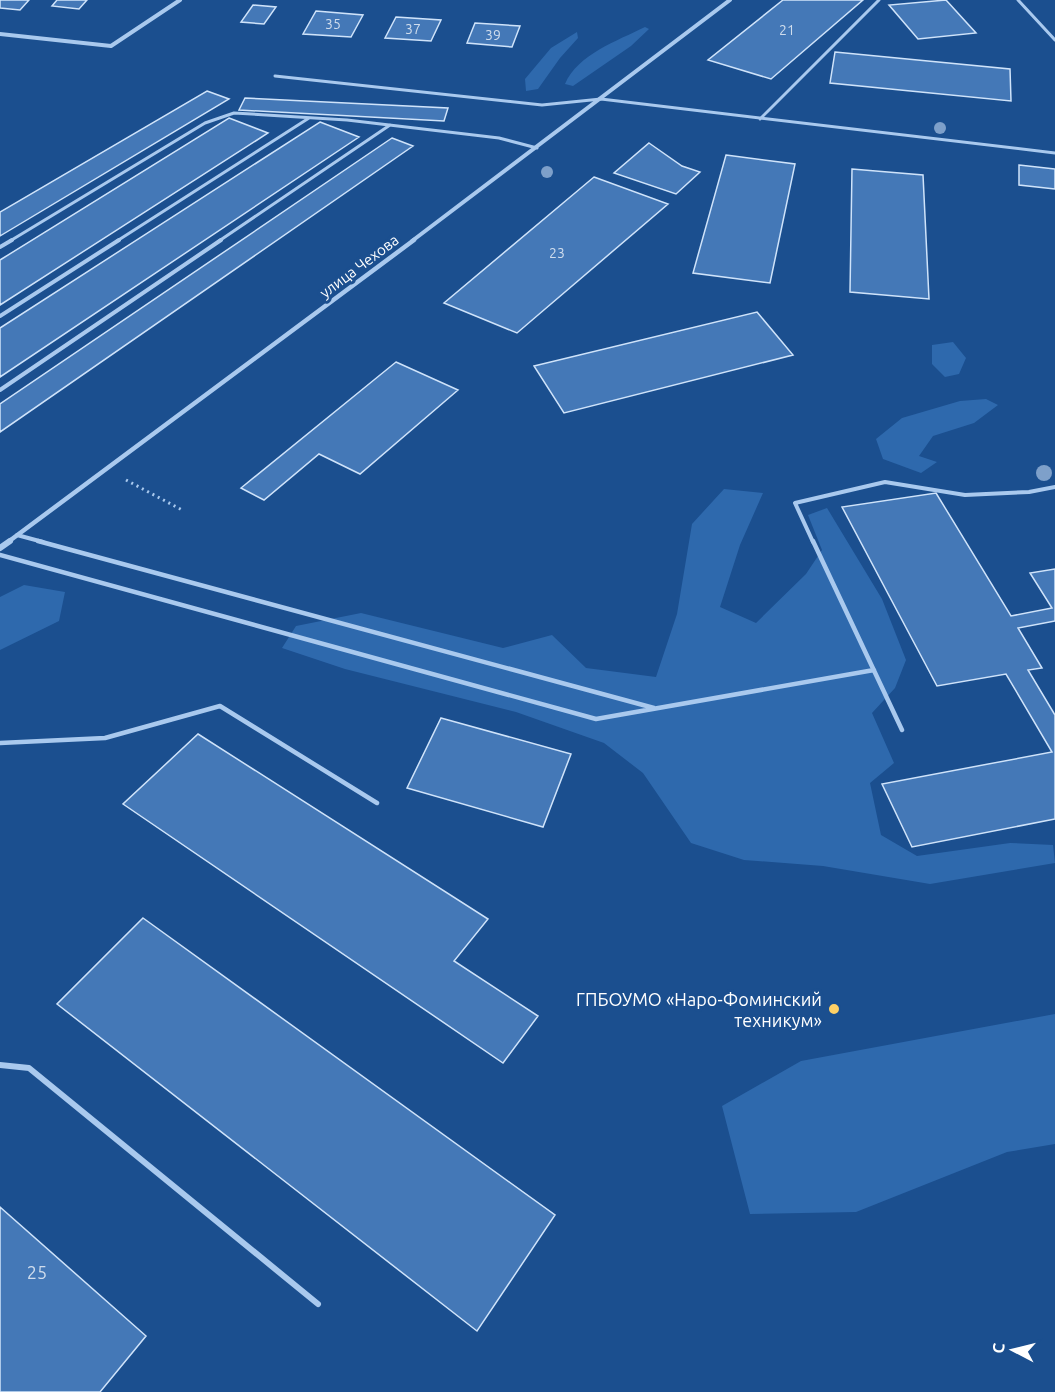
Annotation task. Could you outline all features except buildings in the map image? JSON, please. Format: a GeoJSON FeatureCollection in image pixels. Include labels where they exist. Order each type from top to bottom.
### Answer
{"type":"FeatureCollection","features":[{"type":"Feature","properties":{"kind":"street"},"geometry":{"type":"LineString","coordinates":[[0,34],[111,46],[180,0]]}},
{"type":"Feature","properties":{"kind":"street","name":"улица Чехова"},"geometry":{"type":"LineString","coordinates":[[0,548],[537,148],[730,0]]}},
{"type":"Feature","properties":{"kind":"lane"},"geometry":{"type":"LineString","coordinates":[[760,119],[879,0]]}},
{"type":"Feature","properties":{"kind":"lane"},"geometry":{"type":"LineString","coordinates":[[1018,0],[1055,39]]}},
{"type":"Feature","properties":{"kind":"lane"},"geometry":{"type":"LineString","coordinates":[[275,76],[542,105],[601,99],[1055,153]]}},
{"type":"Feature","properties":{"kind":"lane"},"geometry":{"type":"LineString","coordinates":[[0,247],[219,117],[234,113],[309,118],[499,138],[537,148]]}},
{"type":"Feature","properties":{"kind":"lane"},"geometry":{"type":"LineString","coordinates":[[0,316],[309,118]]}},
{"type":"Feature","properties":{"kind":"lane"},"geometry":{"type":"LineString","coordinates":[[0,390],[390,126]]}},
{"type":"Feature","properties":{"kind":"lane"},"geometry":{"type":"LineString","coordinates":[[902,730],[795,503],[885,482],[965,495],[1029,492],[1055,487]]}},
{"type":"Feature","properties":{"kind":"lane"},"geometry":{"type":"LineString","coordinates":[[17,535],[657,709]]}},
{"type":"Feature","properties":{"kind":"lane"},"geometry":{"type":"LineString","coordinates":[[0,555],[596,719],[874,670]]}},
{"type":"Feature","properties":{"kind":"lane"},"geometry":{"type":"LineString","coordinates":[[0,743],[105,738],[220,706],[377,803]]}},
{"type":"Feature","properties":{"kind":"lane"},"geometry":{"type":"LineString","coordinates":[[0,1065],[29,1068],[318,1304]]}},
{"type":"Feature","properties":{"kind":"path"},"geometry":{"type":"LineString","coordinates":[[107,469],[184,511]]}},
{"type":"Feature","properties":{"kind":"shaded area"},"geometry":{"type":"Polygon","coordinates":[[[645,27],[649,29],[631,46],[573,86],[565,84],[579,64],[589,56],[645,27]]]}},
{"type":"Feature","properties":{"kind":"shaded area"},"geometry":{"type":"Polygon","coordinates":[[[577,32],[578,38],[560,58],[538,89],[526,91],[525,79],[551,48],[577,32]]]}},
{"type":"Feature","properties":{"kind":"shaded area"},"geometry":{"type":"Polygon","coordinates":[[[953,342],[966,358],[959,374],[945,377],[932,364],[932,345],[953,342]]]}},
{"type":"Feature","properties":{"kind":"shaded area"},"geometry":{"type":"Polygon","coordinates":[[[986,399],[998,405],[974,423],[933,436],[919,456],[937,462],[921,473],[883,459],[876,439],[902,418],[960,401],[986,399]]]}},
{"type":"Feature","properties":{"kind":"shaded area"},"geometry":{"type":"Polygon","coordinates":[[[724,489],[763,493],[740,545],[720,607],[756,623],[806,574],[822,550],[808,515],[827,508],[882,599],[906,660],[895,688],[872,713],[894,763],[870,783],[881,835],[917,856],[1010,843],[1053,845],[1055,863],[930,884],[823,866],[744,860],[691,843],[643,773],[604,743],[516,712],[345,669],[282,648],[296,626],[361,613],[503,648],[552,635],[586,668],[656,677],[677,614],[692,524],[724,489]]]}},
{"type":"Feature","properties":{"kind":"shaded area"},"geometry":{"type":"Polygon","coordinates":[[[24,585],[65,592],[59,621],[0,650],[0,597],[24,585]]]}},
{"type":"Feature","properties":{"kind":"shaded area"},"geometry":{"type":"Polygon","coordinates":[[[1055,1014],[1055,1144],[1007,1152],[856,1212],[750,1214],[722,1106],[801,1061],[1055,1014]]]}},
{"type":"Feature","properties":{"kind":"place","name":"ГПБОУМО «Наро-Фоминский техникум»"},"geometry":{"type":"Point","coordinates":[834,1009]}}]}
